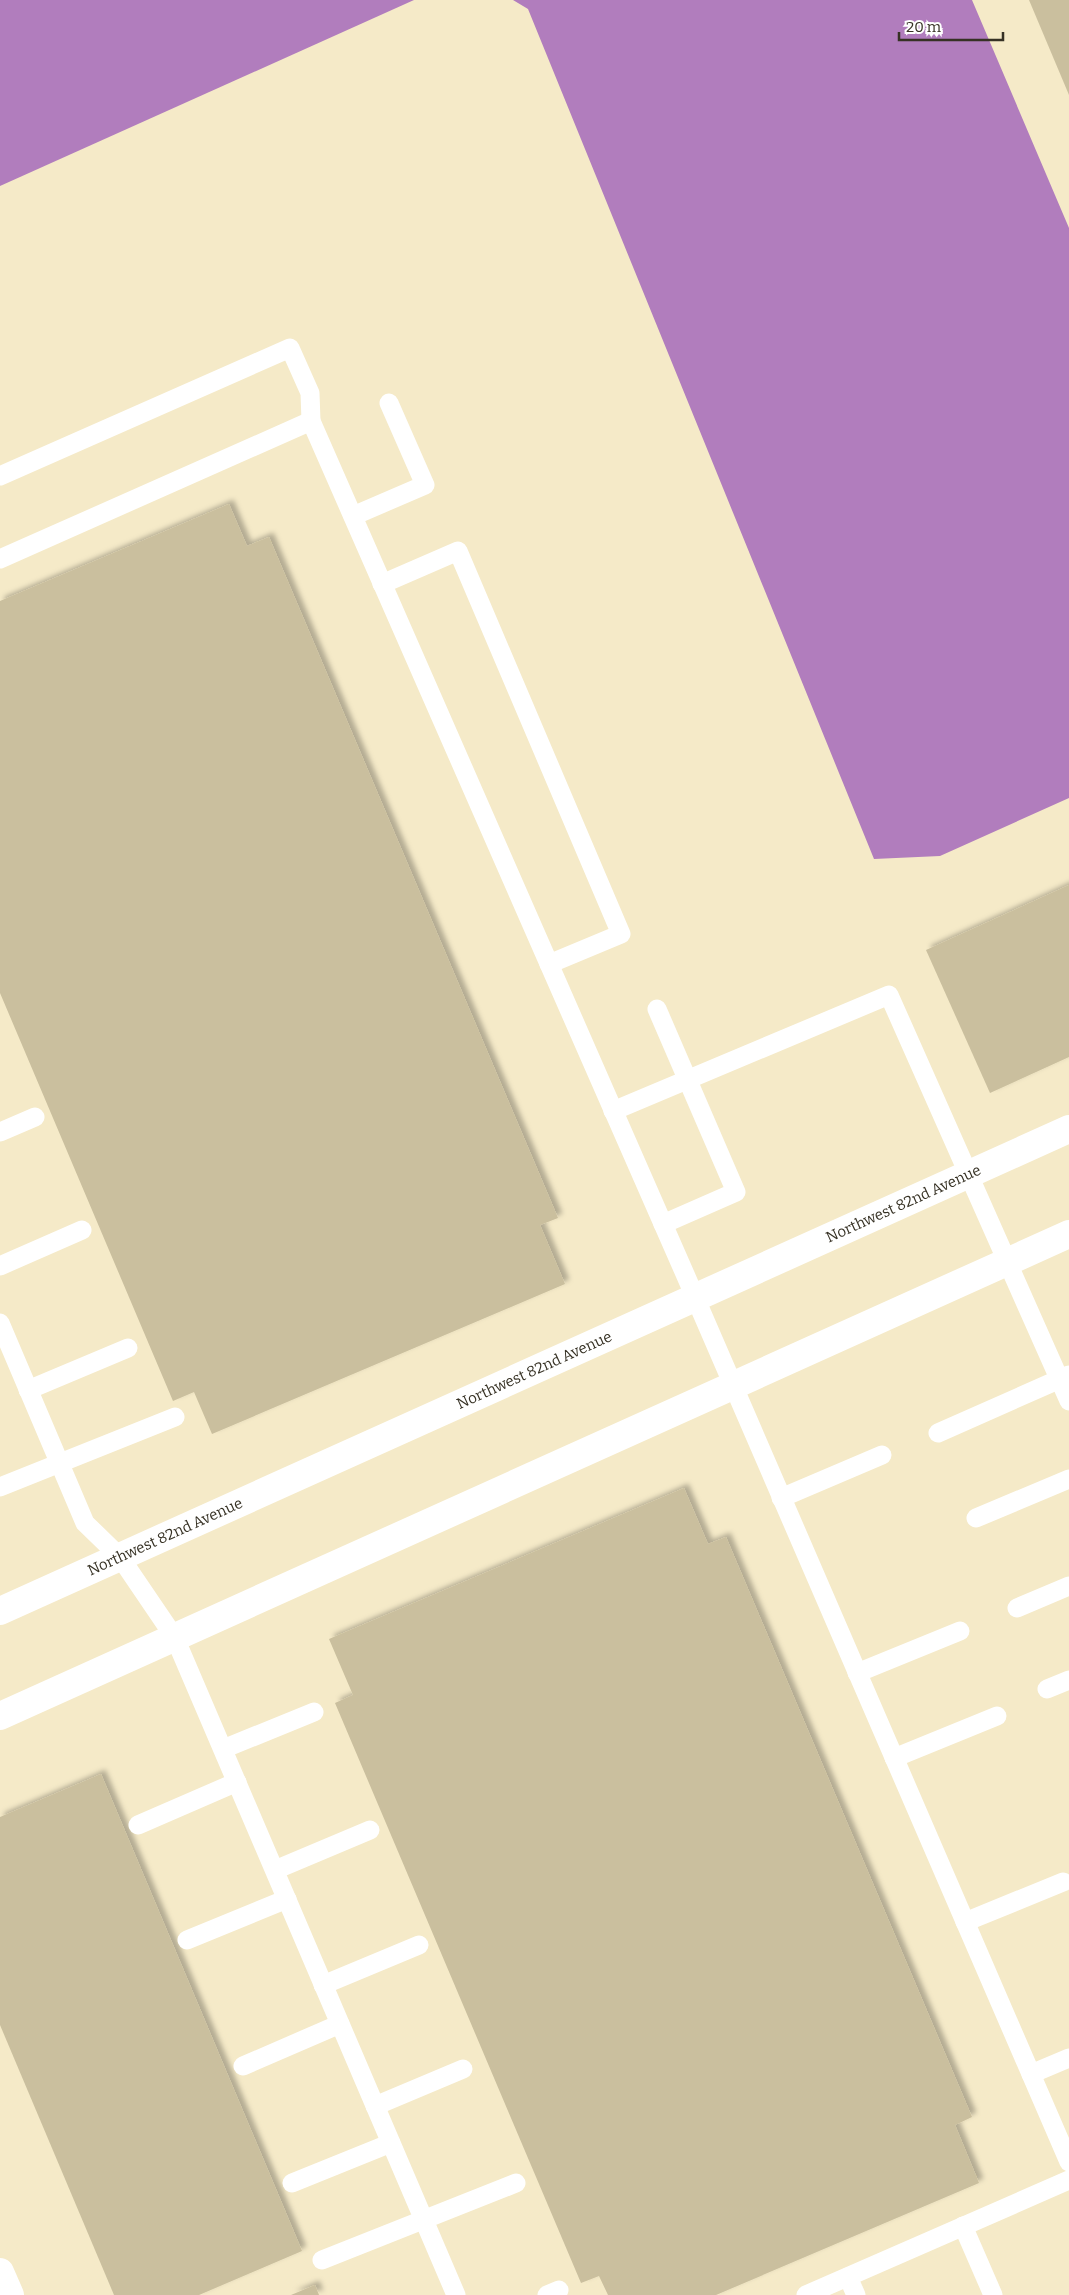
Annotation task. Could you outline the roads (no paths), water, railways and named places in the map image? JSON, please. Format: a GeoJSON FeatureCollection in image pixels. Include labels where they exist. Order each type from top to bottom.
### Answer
{"type":"FeatureCollection","features":[{"type":"Feature","properties":{"kind":"street","name":"Northwest 82nd Avenue"},"geometry":{"type":"LineString","coordinates":[[0,1610],[1069,1129]]}},
{"type":"Feature","properties":{"kind":"street"},"geometry":{"type":"LineString","coordinates":[[0,1716],[1069,1234]]}},
{"type":"Feature","properties":{"kind":"street"},"geometry":{"type":"LineString","coordinates":[[0,2272],[10,2295]]}},
{"type":"Feature","properties":{"kind":"lane"},"geometry":{"type":"LineString","coordinates":[[0,476],[290,348],[310,393],[311,421],[695,1297],[780,1498],[1069,2162]]}},
{"type":"Feature","properties":{"kind":"lane"},"geometry":{"type":"LineString","coordinates":[[353,516],[426,485],[389,403]]}},
{"type":"Feature","properties":{"kind":"lane"},"geometry":{"type":"LineString","coordinates":[[0,559],[311,421]]}},
{"type":"Feature","properties":{"kind":"lane"},"geometry":{"type":"LineString","coordinates":[[382,584],[458,551],[622,934],[549,964]]}},
{"type":"Feature","properties":{"kind":"lane"},"geometry":{"type":"LineString","coordinates":[[613,1111],[889,995],[1007,1262],[1064,1376],[1069,1400]]}},
{"type":"Feature","properties":{"kind":"lane"},"geometry":{"type":"LineString","coordinates":[[657,1010],[736,1192],[663,1224]]}},
{"type":"Feature","properties":{"kind":"lane"},"geometry":{"type":"LineString","coordinates":[[0,1132],[35,1117]]}},
{"type":"Feature","properties":{"kind":"lane"},"geometry":{"type":"LineString","coordinates":[[0,1266],[82,1230]]}},
{"type":"Feature","properties":{"kind":"lane"},"geometry":{"type":"LineString","coordinates":[[2,1332],[85,1523],[120,1557],[176,1638],[456,2295]]}},
{"type":"Feature","properties":{"kind":"lane"},"geometry":{"type":"LineString","coordinates":[[28,1390],[128,1348]]}},
{"type":"Feature","properties":{"kind":"lane"},"geometry":{"type":"LineString","coordinates":[[938,1433],[1064,1376]]}},
{"type":"Feature","properties":{"kind":"lane"},"geometry":{"type":"LineString","coordinates":[[0,1488],[59,1462],[175,1417]]}},
{"type":"Feature","properties":{"kind":"lane"},"geometry":{"type":"LineString","coordinates":[[780,1498],[882,1455]]}},
{"type":"Feature","properties":{"kind":"lane"},"geometry":{"type":"LineString","coordinates":[[976,1518],[1069,1479]]}},
{"type":"Feature","properties":{"kind":"lane"},"geometry":{"type":"LineString","coordinates":[[1017,1608],[1069,1586]]}},
{"type":"Feature","properties":{"kind":"lane"},"geometry":{"type":"LineString","coordinates":[[857,1673],[960,1630]]}},
{"type":"Feature","properties":{"kind":"lane"},"geometry":{"type":"LineString","coordinates":[[1047,1689],[1069,1680]]}},
{"type":"Feature","properties":{"kind":"lane"},"geometry":{"type":"LineString","coordinates":[[223,1749],[314,1712]]}},
{"type":"Feature","properties":{"kind":"lane"},"geometry":{"type":"LineString","coordinates":[[894,1758],[997,1716]]}},
{"type":"Feature","properties":{"kind":"lane"},"geometry":{"type":"LineString","coordinates":[[138,1825],[237,1782]]}},
{"type":"Feature","properties":{"kind":"lane"},"geometry":{"type":"LineString","coordinates":[[274,1870],[370,1830]]}},
{"type":"Feature","properties":{"kind":"lane"},"geometry":{"type":"LineString","coordinates":[[965,1922],[1063,1882]]}},
{"type":"Feature","properties":{"kind":"lane"},"geometry":{"type":"LineString","coordinates":[[186,1940],[287,1899]]}},
{"type":"Feature","properties":{"kind":"lane"},"geometry":{"type":"LineString","coordinates":[[323,1985],[419,1945]]}},
{"type":"Feature","properties":{"kind":"lane"},"geometry":{"type":"LineString","coordinates":[[243,2066],[340,2024]]}},
{"type":"Feature","properties":{"kind":"lane"},"geometry":{"type":"LineString","coordinates":[[1031,2074],[1069,2058]]}},
{"type":"Feature","properties":{"kind":"lane"},"geometry":{"type":"LineString","coordinates":[[375,2106],[463,2069]]}},
{"type":"Feature","properties":{"kind":"lane"},"geometry":{"type":"LineString","coordinates":[[292,2183],[391,2143]]}},
{"type":"Feature","properties":{"kind":"lane"},"geometry":{"type":"LineString","coordinates":[[806,2295],[1069,2180]]}},
{"type":"Feature","properties":{"kind":"lane"},"geometry":{"type":"LineString","coordinates":[[322,2260],[516,2183]]}},
{"type":"Feature","properties":{"kind":"lane"},"geometry":{"type":"LineString","coordinates":[[963,2226],[993,2295]]}},
{"type":"Feature","properties":{"kind":"lane"},"geometry":{"type":"LineString","coordinates":[[848,2277],[856,2295]]}}]}
